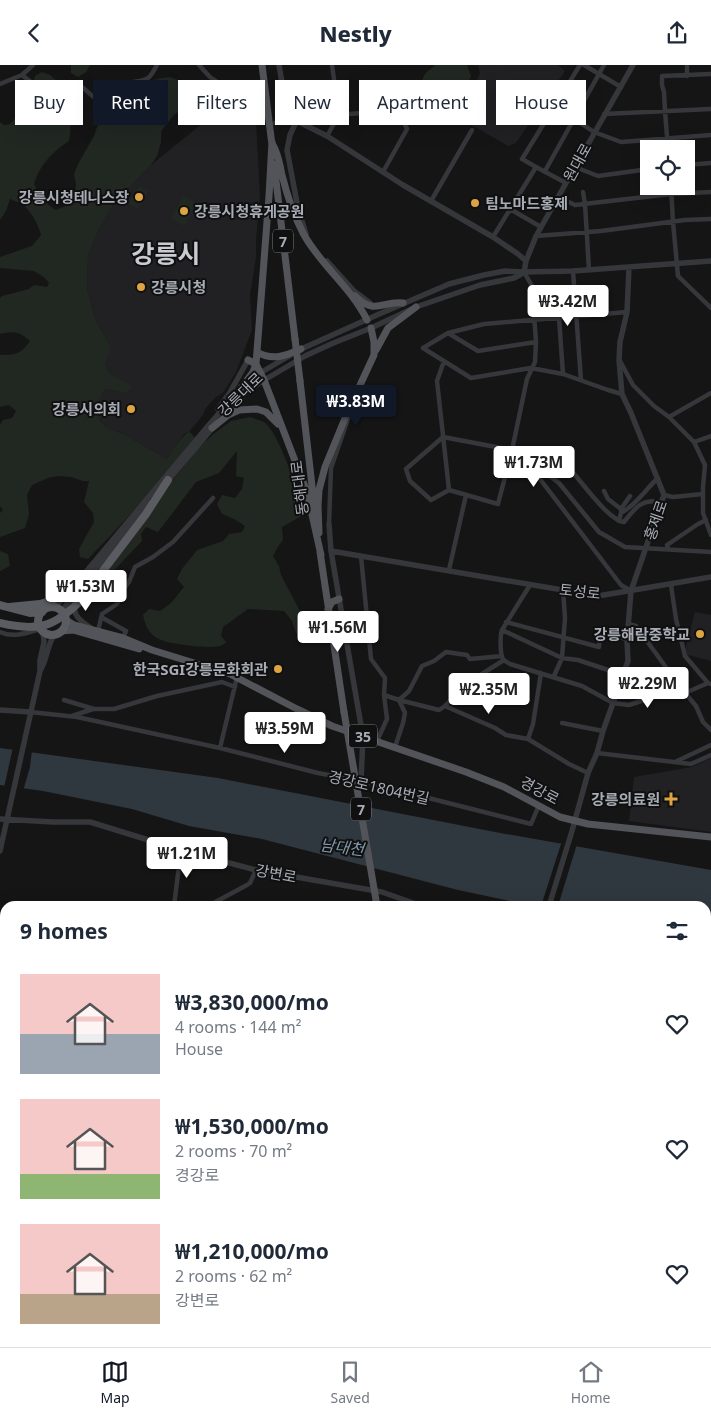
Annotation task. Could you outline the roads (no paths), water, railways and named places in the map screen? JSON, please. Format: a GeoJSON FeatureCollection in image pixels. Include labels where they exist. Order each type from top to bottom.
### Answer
{"type":"FeatureCollection","features":[{"type":"Feature","properties":{"kind":"highway"},"geometry":{"type":"LineString","coordinates":[[0,623],[15,627],[35,628],[54,623],[73,609],[87,594],[146,514],[168,480]]}},
{"type":"Feature","properties":{"kind":"highway"},"geometry":{"type":"LineString","coordinates":[[9,607],[40,604],[53,600],[75,585]]}},
{"type":"Feature","properties":{"kind":"highway"},"geometry":{"type":"LineString","coordinates":[[0,605],[30,613],[42,612]]}},
{"type":"Feature","properties":{"kind":"highway"},"geometry":{"type":"LineString","coordinates":[[0,610],[29,618],[49,635],[62,631],[66,621],[58,609],[48,608],[38,617],[41,628]]}},
{"type":"Feature","properties":{"kind":"main road","name":"동해대로"},"geometry":{"type":"LineString","coordinates":[[262,65],[320,552],[344,712],[376,901]]}},
{"type":"Feature","properties":{"kind":"main road"},"geometry":{"type":"LineString","coordinates":[[272,142],[278,153],[282,176],[302,232],[314,251],[359,300],[374,307],[395,302],[403,303]]}},
{"type":"Feature","properties":{"kind":"main road"},"geometry":{"type":"LineString","coordinates":[[272,142],[254,351],[256,364],[264,380],[307,492],[320,552]]}},
{"type":"Feature","properties":{"kind":"main road"},"geometry":{"type":"LineString","coordinates":[[343,284],[367,320]]}},
{"type":"Feature","properties":{"kind":"main road"},"geometry":{"type":"LineString","coordinates":[[320,552],[319,498],[325,467],[348,411],[388,328],[416,307]]}},
{"type":"Feature","properties":{"kind":"main road"},"geometry":{"type":"LineString","coordinates":[[371,328],[374,355]]}},
{"type":"Feature","properties":{"kind":"main road"},"geometry":{"type":"LineString","coordinates":[[254,351],[263,356],[276,357],[288,355],[301,349]]}},
{"type":"Feature","properties":{"kind":"main road"},"geometry":{"type":"LineString","coordinates":[[248,360],[256,364]]}},
{"type":"Feature","properties":{"kind":"main road"},"geometry":{"type":"LineString","coordinates":[[241,389],[256,364]]}},
{"type":"Feature","properties":{"kind":"main road"},"geometry":{"type":"LineString","coordinates":[[210,427],[239,410],[256,409],[266,412],[283,429]]}},
{"type":"Feature","properties":{"kind":"main road"},"geometry":{"type":"LineString","coordinates":[[328,609],[332,602],[339,599]]}},
{"type":"Feature","properties":{"kind":"main road","name":"경강로"},"geometry":{"type":"LineString","coordinates":[[66,621],[74,625],[123,638],[237,677],[297,709],[332,725],[504,787],[560,817],[574,821],[711,837]]}},
{"type":"Feature","properties":{"kind":"main road","name":"경강로"},"geometry":{"type":"LineString","coordinates":[[62,631],[73,630],[141,649],[152,649]]}},
{"type":"Feature","properties":{"kind":"street"},"geometry":{"type":"LineString","coordinates":[[0,84],[22,75],[33,65]]}},
{"type":"Feature","properties":{"kind":"street"},"geometry":{"type":"LineString","coordinates":[[22,75],[53,99],[59,101],[64,100],[68,96],[76,83],[81,85],[99,101],[104,101],[108,100],[122,86],[132,81],[147,79],[157,65]]}},
{"type":"Feature","properties":{"kind":"street"},"geometry":{"type":"LineString","coordinates":[[199,65],[214,80]]}},
{"type":"Feature","properties":{"kind":"street"},"geometry":{"type":"LineString","coordinates":[[279,65],[282,80]]}},
{"type":"Feature","properties":{"kind":"street"},"geometry":{"type":"LineString","coordinates":[[332,65],[334,80]]}},
{"type":"Feature","properties":{"kind":"street"},"geometry":{"type":"LineString","coordinates":[[571,80],[580,65]]}},
{"type":"Feature","properties":{"kind":"street"},"geometry":{"type":"LineString","coordinates":[[584,65],[621,87]]}},
{"type":"Feature","properties":{"kind":"street"},"geometry":{"type":"LineString","coordinates":[[586,97],[604,65]]}},
{"type":"Feature","properties":{"kind":"street","name":"원대로"},"geometry":{"type":"LineString","coordinates":[[524,272],[536,235],[633,65]]}},
{"type":"Feature","properties":{"kind":"street"},"geometry":{"type":"LineString","coordinates":[[687,65],[687,76]]}},
{"type":"Feature","properties":{"kind":"street"},"geometry":{"type":"LineString","coordinates":[[667,138],[662,76],[711,74]]}},
{"type":"Feature","properties":{"kind":"street"},"geometry":{"type":"LineString","coordinates":[[604,114],[711,109]]}},
{"type":"Feature","properties":{"kind":"street"},"geometry":{"type":"LineString","coordinates":[[349,114],[399,111],[407,129],[383,172]]}},
{"type":"Feature","properties":{"kind":"street"},"geometry":{"type":"LineString","coordinates":[[295,125],[286,149],[306,237],[354,291],[376,307]]}},
{"type":"Feature","properties":{"kind":"street"},"geometry":{"type":"LineString","coordinates":[[303,125],[327,136],[403,185],[493,237],[526,261]]}},
{"type":"Feature","properties":{"kind":"street"},"geometry":{"type":"LineString","coordinates":[[327,136],[333,125]]}},
{"type":"Feature","properties":{"kind":"street"},"geometry":{"type":"LineString","coordinates":[[543,125],[522,159],[566,183]]}},
{"type":"Feature","properties":{"kind":"street"},"geometry":{"type":"LineString","coordinates":[[544,171],[570,125]]}},
{"type":"Feature","properties":{"kind":"street"},"geometry":{"type":"LineString","coordinates":[[584,125],[594,132],[621,141],[711,135]]}},
{"type":"Feature","properties":{"kind":"street"},"geometry":{"type":"LineString","coordinates":[[431,201],[472,130]]}},
{"type":"Feature","properties":{"kind":"street"},"geometry":{"type":"LineString","coordinates":[[695,164],[711,163]]}},
{"type":"Feature","properties":{"kind":"street"},"geometry":{"type":"LineString","coordinates":[[493,237],[536,167]]}},
{"type":"Feature","properties":{"kind":"street"},"geometry":{"type":"LineString","coordinates":[[575,167],[598,176],[640,170]]}},
{"type":"Feature","properties":{"kind":"street"},"geometry":{"type":"LineString","coordinates":[[583,192],[586,204],[588,270]]}},
{"type":"Feature","properties":{"kind":"street"},"geometry":{"type":"LineString","coordinates":[[695,193],[711,192]]}},
{"type":"Feature","properties":{"kind":"street"},"geometry":{"type":"LineString","coordinates":[[558,197],[575,205],[662,195]]}},
{"type":"Feature","properties":{"kind":"street"},"geometry":{"type":"LineString","coordinates":[[671,195],[678,275],[710,305]]}},
{"type":"Feature","properties":{"kind":"street"},"geometry":{"type":"LineString","coordinates":[[510,209],[541,227]]}},
{"type":"Feature","properties":{"kind":"street"},"geometry":{"type":"LineString","coordinates":[[536,235],[587,232],[711,219]]}},
{"type":"Feature","properties":{"kind":"street"},"geometry":{"type":"LineString","coordinates":[[310,242],[314,251]]}},
{"type":"Feature","properties":{"kind":"street","name":"강릉대로"},"geometry":{"type":"LineString","coordinates":[[62,613],[66,605],[241,389],[260,373],[301,349],[449,284],[484,275],[505,271],[573,271],[711,261]]}},
{"type":"Feature","properties":{"kind":"street","name":"홍제로"},"geometry":{"type":"LineString","coordinates":[[551,901],[588,773],[597,753],[628,661],[627,640],[631,591],[664,495],[622,393],[619,360],[620,343],[627,312],[629,267]]}},
{"type":"Feature","properties":{"kind":"street"},"geometry":{"type":"LineString","coordinates":[[573,271],[581,380]]}},
{"type":"Feature","properties":{"kind":"street"},"geometry":{"type":"LineString","coordinates":[[443,437],[406,469],[410,481],[431,501],[449,490],[498,504],[527,379],[531,368],[536,362],[532,286],[524,272]]}},
{"type":"Feature","properties":{"kind":"street","name":"강릉대로"},"geometry":{"type":"LineString","coordinates":[[53,607],[75,585],[210,427],[244,394],[305,356],[331,344],[416,307],[480,285],[514,278],[524,272]]}},
{"type":"Feature","properties":{"kind":"street"},"geometry":{"type":"LineString","coordinates":[[622,393],[563,374],[531,368],[471,378],[423,347],[448,333],[484,324],[627,312]]}},
{"type":"Feature","properties":{"kind":"street"},"geometry":{"type":"LineString","coordinates":[[559,318],[563,374]]}},
{"type":"Feature","properties":{"kind":"street"},"geometry":{"type":"LineString","coordinates":[[367,320],[371,328]]}},
{"type":"Feature","properties":{"kind":"street"},"geometry":{"type":"LineString","coordinates":[[361,781],[363,737],[331,551],[329,524],[331,468],[350,413],[386,332]]}},
{"type":"Feature","properties":{"kind":"street"},"geometry":{"type":"LineString","coordinates":[[448,333],[478,351],[536,342]]}},
{"type":"Feature","properties":{"kind":"street"},"geometry":{"type":"LineString","coordinates":[[210,427],[214,414],[230,394],[248,360]]}},
{"type":"Feature","properties":{"kind":"street"},"geometry":{"type":"LineString","coordinates":[[619,360],[633,385],[694,441],[705,465],[703,513],[711,535]]}},
{"type":"Feature","properties":{"kind":"street"},"geometry":{"type":"LineString","coordinates":[[444,361],[437,381],[449,490]]}},
{"type":"Feature","properties":{"kind":"street"},"geometry":{"type":"LineString","coordinates":[[669,417],[711,393]]}},
{"type":"Feature","properties":{"kind":"street"},"geometry":{"type":"LineString","coordinates":[[694,441],[711,436]]}},
{"type":"Feature","properties":{"kind":"street"},"geometry":{"type":"LineString","coordinates":[[443,437],[512,450],[530,466],[621,585],[631,591]]}},
{"type":"Feature","properties":{"kind":"street"},"geometry":{"type":"LineString","coordinates":[[538,470],[550,451],[563,461],[601,505],[619,521],[624,522],[636,507],[647,501],[661,502]]}},
{"type":"Feature","properties":{"kind":"street"},"geometry":{"type":"LineString","coordinates":[[705,465],[711,464]]}},
{"type":"Feature","properties":{"kind":"street"},"geometry":{"type":"LineString","coordinates":[[530,466],[559,483],[599,532],[625,547],[711,552]]}},
{"type":"Feature","properties":{"kind":"street"},"geometry":{"type":"LineString","coordinates":[[621,511],[627,510],[658,478]]}},
{"type":"Feature","properties":{"kind":"street"},"geometry":{"type":"LineString","coordinates":[[604,491],[608,499],[621,511]]}},
{"type":"Feature","properties":{"kind":"street"},"geometry":{"type":"LineString","coordinates":[[664,495],[673,497],[703,494]]}},
{"type":"Feature","properties":{"kind":"street"},"geometry":{"type":"LineString","coordinates":[[449,570],[466,495]]}},
{"type":"Feature","properties":{"kind":"street"},"geometry":{"type":"LineString","coordinates":[[619,521],[621,511],[630,496]]}},
{"type":"Feature","properties":{"kind":"street"},"geometry":{"type":"LineString","coordinates":[[76,594],[74,613],[79,620],[96,631],[102,614],[117,604],[135,567],[174,542],[213,497]]}},
{"type":"Feature","properties":{"kind":"street"},"geometry":{"type":"LineString","coordinates":[[668,548],[667,545],[698,524],[706,521]]}},
{"type":"Feature","properties":{"kind":"street","name":"토성로"},"geometry":{"type":"LineString","coordinates":[[331,551],[598,596],[711,577]]}},
{"type":"Feature","properties":{"kind":"street"},"geometry":{"type":"LineString","coordinates":[[361,555],[371,659],[385,678],[384,695],[387,719],[377,741]]}},
{"type":"Feature","properties":{"kind":"street"},"geometry":{"type":"LineString","coordinates":[[530,585],[500,634],[503,658],[510,664],[582,686],[614,703],[630,705],[681,688]]}},
{"type":"Feature","properties":{"kind":"street"},"geometry":{"type":"LineString","coordinates":[[671,585],[676,619],[685,656],[709,684],[685,693]]}},
{"type":"Feature","properties":{"kind":"street"},"geometry":{"type":"LineString","coordinates":[[554,677],[562,659],[565,618],[563,590]]}},
{"type":"Feature","properties":{"kind":"street"},"geometry":{"type":"LineString","coordinates":[[101,617],[126,631],[123,638]]}},
{"type":"Feature","properties":{"kind":"street"},"geometry":{"type":"LineString","coordinates":[[506,622],[599,647],[601,629],[627,640]]}},
{"type":"Feature","properties":{"kind":"street"},"geometry":{"type":"LineString","coordinates":[[628,624],[636,626],[696,706],[703,722],[711,729]]}},
{"type":"Feature","properties":{"kind":"street"},"geometry":{"type":"LineString","coordinates":[[0,633],[5,635],[22,635],[41,628],[44,642],[40,660],[40,671],[8,813],[3,819],[0,851]]}},
{"type":"Feature","properties":{"kind":"street"},"geometry":{"type":"LineString","coordinates":[[502,629],[562,659],[578,660],[623,675]]}},
{"type":"Feature","properties":{"kind":"street"},"geometry":{"type":"LineString","coordinates":[[40,671],[45,663],[49,644],[54,635]]}},
{"type":"Feature","properties":{"kind":"street"},"geometry":{"type":"LineString","coordinates":[[399,700],[409,691],[422,666],[434,661],[446,652],[467,655],[470,659],[503,658]]}},
{"type":"Feature","properties":{"kind":"street"},"geometry":{"type":"LineString","coordinates":[[384,695],[439,710],[445,707],[466,684],[503,658]]}},
{"type":"Feature","properties":{"kind":"street"},"geometry":{"type":"LineString","coordinates":[[528,739],[533,724],[541,673]]}},
{"type":"Feature","properties":{"kind":"street"},"geometry":{"type":"LineString","coordinates":[[220,747],[237,677]]}},
{"type":"Feature","properties":{"kind":"street"},"geometry":{"type":"LineString","coordinates":[[64,700],[94,709],[114,709],[157,696],[222,682],[235,687]]}},
{"type":"Feature","properties":{"kind":"street"},"geometry":{"type":"LineString","coordinates":[[395,747],[404,723],[405,713],[399,700]]}},
{"type":"Feature","properties":{"kind":"street"},"geometry":{"type":"LineString","coordinates":[[445,707],[495,728],[506,735],[528,739],[569,764],[588,773]]}},
{"type":"Feature","properties":{"kind":"street"},"geometry":{"type":"LineString","coordinates":[[70,717],[94,709]]}},
{"type":"Feature","properties":{"kind":"street","name":"경강로1804번길"},"geometry":{"type":"LineString","coordinates":[[0,710],[70,717],[220,747],[318,773],[361,781],[531,823],[539,805]]}},
{"type":"Feature","properties":{"kind":"street"},"geometry":{"type":"LineString","coordinates":[[562,723],[603,731]]}},
{"type":"Feature","properties":{"kind":"street"},"geometry":{"type":"LineString","coordinates":[[676,762],[711,745]]}},
{"type":"Feature","properties":{"kind":"street"},"geometry":{"type":"LineString","coordinates":[[597,753],[691,763],[711,755]]}},
{"type":"Feature","properties":{"kind":"street","name":"강변로"},"geometry":{"type":"LineString","coordinates":[[3,819],[90,821],[181,850],[256,870],[382,892],[408,901]]}},
{"type":"Feature","properties":{"kind":"street"},"geometry":{"type":"LineString","coordinates":[[175,901],[181,850]]}},
{"type":"Feature","properties":{"kind":"street"},"geometry":{"type":"LineString","coordinates":[[217,901],[250,883],[256,870]]}},
{"type":"Feature","properties":{"kind":"water","name":"남대천"},"geometry":{"type":"Polygon","coordinates":[[[0,748],[218,778],[495,832],[711,870],[711,901],[510,901],[458,890],[262,839],[189,826],[132,809],[43,791],[0,785],[0,748]]]}},
{"type":"Feature","properties":{"kind":"place","name":"강릉시청테니스장"},"geometry":{"type":"Point","coordinates":[139,197]}},
{"type":"Feature","properties":{"kind":"place","name":"팀노마드홍제"},"geometry":{"type":"Point","coordinates":[475,203]}},
{"type":"Feature","properties":{"kind":"place","name":"강릉시청휴게공원"},"geometry":{"type":"Point","coordinates":[184,211]}},
{"type":"Feature","properties":{"kind":"place","name":"강릉시청"},"geometry":{"type":"Point","coordinates":[141,287]}},
{"type":"Feature","properties":{"kind":"place","name":"강릉시의회"},"geometry":{"type":"Point","coordinates":[131,409]}},
{"type":"Feature","properties":{"kind":"place","name":"강릉해람중학교"},"geometry":{"type":"Point","coordinates":[700,634]}},
{"type":"Feature","properties":{"kind":"place","name":"한국SGI강릉문화회관"},"geometry":{"type":"Point","coordinates":[278,669]}},
{"type":"Feature","properties":{"kind":"place","name":"강릉의료원"},"geometry":{"type":"Point","coordinates":[671,799]}},
{"type":"Feature","properties":{"kind":"district","name":"강릉시"},"geometry":{"type":"Point","coordinates":[166,253]}}]}
